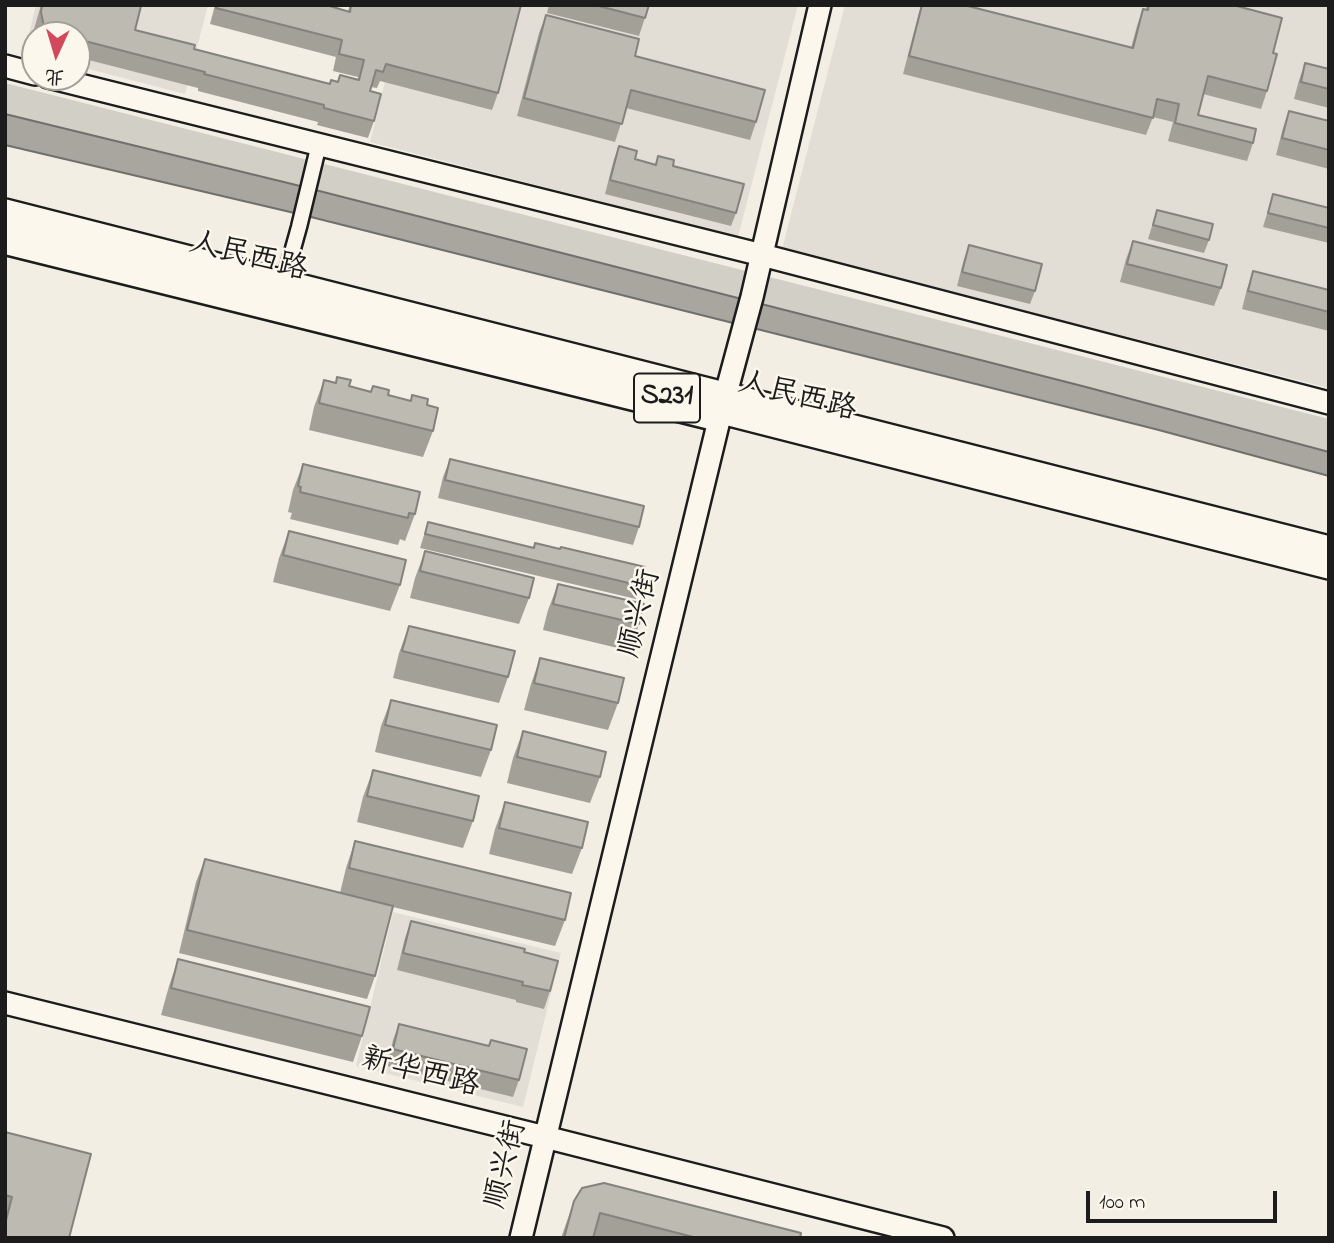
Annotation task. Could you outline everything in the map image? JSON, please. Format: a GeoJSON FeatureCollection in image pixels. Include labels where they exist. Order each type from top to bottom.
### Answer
{"type":"FeatureCollection","features":[{"type":"Feature","properties":{"kind":"main road","name":"人民西路"},"geometry":{"type":"LineString","coordinates":[[5,211],[284,281],[722,410],[1329,548]]}},
{"type":"Feature","properties":{"kind":"main road","name":"人民西路"},"geometry":{"type":"LineString","coordinates":[[5,229],[1329,567]]}},
{"type":"Feature","properties":{"kind":"street","name":"顺兴街"},"geometry":{"type":"LineString","coordinates":[[521,1238],[722,410],[743,335],[820,5]]}},
{"type":"Feature","properties":{"kind":"street"},"geometry":{"type":"LineString","coordinates":[[91,88],[762,255],[1329,403]]}},
{"type":"Feature","properties":{"kind":"street"},"geometry":{"type":"LineString","coordinates":[[284,281],[318,144]]}},
{"type":"Feature","properties":{"kind":"street"},"geometry":{"type":"LineString","coordinates":[[5,247],[722,410]]}},
{"type":"Feature","properties":{"kind":"street","name":"新华西路"},"geometry":{"type":"LineString","coordinates":[[5,1003],[943,1238]]}},
{"type":"Feature","properties":{"kind":"shaded area"},"geometry":{"type":"Polygon","coordinates":[[[36,5],[208,5],[185,94],[91,70],[91,21],[32,21],[36,5]]]}},
{"type":"Feature","properties":{"kind":"shaded area"},"geometry":{"type":"Polygon","coordinates":[[[404,5],[798,5],[738,237],[370,142],[404,5]]]}},
{"type":"Feature","properties":{"kind":"shaded area"},"geometry":{"type":"Polygon","coordinates":[[[845,5],[1329,5],[1329,388],[782,249],[845,5]]]}},
{"type":"Feature","properties":{"kind":"shaded area"},"geometry":{"type":"Polygon","coordinates":[[[5,83],[21,87],[21,91],[37,91],[1329,419],[1329,452],[1086,387],[292,184],[5,114],[5,83]]]}},
{"type":"Feature","properties":{"kind":"shaded area"},"geometry":{"type":"Polygon","coordinates":[[[5,114],[292,184],[1086,387],[1329,452],[1329,476],[1155,429],[303,215],[5,145],[5,114]]]}},
{"type":"Feature","properties":{"kind":"shaded area"},"geometry":{"type":"Polygon","coordinates":[[[393,912],[561,953],[523,1107],[356,1066],[393,912]]]}},
{"type":"Feature","properties":{"kind":"building"},"geometry":{"type":"Polygon","coordinates":[[[42,5],[141,6],[135,30],[195,45],[194,49],[330,84],[331,80],[338,82],[340,75],[359,80],[364,60],[339,54],[342,40],[216,8],[216,5],[326,5],[350,12],[351,5],[521,5],[498,93],[386,64],[383,72],[376,70],[370,91],[381,94],[374,121],[204,74],[205,72],[91,43],[91,21],[43,21],[42,5]]]}},
{"type":"Feature","properties":{"kind":"building"},"geometry":{"type":"Polygon","coordinates":[[[595,5],[649,5],[645,18],[595,5]]]}},
{"type":"Feature","properties":{"kind":"building"},"geometry":{"type":"Polygon","coordinates":[[[922,5],[964,5],[1133,48],[1143,9],[1148,10],[1149,5],[1233,5],[1282,18],[1273,53],[1277,54],[1267,91],[1208,76],[1198,115],[1256,129],[1253,143],[1175,123],[1179,104],[1157,99],[1153,118],[909,56],[922,5]]]}},
{"type":"Feature","properties":{"kind":"building"},"geometry":{"type":"Polygon","coordinates":[[[546,15],[639,39],[635,56],[765,90],[756,122],[631,90],[622,124],[524,98],[546,15]]]}},
{"type":"Feature","properties":{"kind":"building"},"geometry":{"type":"Polygon","coordinates":[[[1305,63],[1329,69],[1329,89],[1301,82],[1305,63]]]}},
{"type":"Feature","properties":{"kind":"building"},"geometry":{"type":"Polygon","coordinates":[[[1289,111],[1329,121],[1329,150],[1282,138],[1289,111]]]}},
{"type":"Feature","properties":{"kind":"building"},"geometry":{"type":"Polygon","coordinates":[[[619,146],[637,151],[635,159],[656,165],[658,156],[674,160],[673,166],[744,184],[736,213],[610,180],[619,146]]]}},
{"type":"Feature","properties":{"kind":"building"},"geometry":{"type":"Polygon","coordinates":[[[1273,194],[1329,208],[1329,228],[1268,213],[1273,194]]]}},
{"type":"Feature","properties":{"kind":"building"},"geometry":{"type":"Polygon","coordinates":[[[1157,210],[1213,224],[1209,240],[1153,225],[1157,210]]]}},
{"type":"Feature","properties":{"kind":"building"},"geometry":{"type":"Polygon","coordinates":[[[1133,241],[1227,265],[1221,288],[1127,264],[1133,241]]]}},
{"type":"Feature","properties":{"kind":"building"},"geometry":{"type":"Polygon","coordinates":[[[969,245],[1042,264],[1035,291],[962,272],[969,245]]]}},
{"type":"Feature","properties":{"kind":"building"},"geometry":{"type":"Polygon","coordinates":[[[1253,271],[1329,290],[1329,312],[1248,291],[1253,271]]]}},
{"type":"Feature","properties":{"kind":"building"},"geometry":{"type":"Polygon","coordinates":[[[337,377],[351,380],[349,386],[371,392],[373,386],[389,390],[388,395],[411,401],[412,395],[428,399],[427,405],[438,408],[433,431],[319,403],[324,380],[336,383],[337,377]]]}},
{"type":"Feature","properties":{"kind":"building"},"geometry":{"type":"Polygon","coordinates":[[[450,459],[644,506],[639,527],[445,480],[450,459]]]}},
{"type":"Feature","properties":{"kind":"building"},"geometry":{"type":"Polygon","coordinates":[[[303,464],[420,492],[415,514],[409,513],[408,518],[300,492],[301,487],[298,486],[303,464]]]}},
{"type":"Feature","properties":{"kind":"building"},"geometry":{"type":"Polygon","coordinates":[[[428,522],[534,548],[535,543],[560,549],[561,547],[645,567],[641,586],[425,534],[428,522]]]}},
{"type":"Feature","properties":{"kind":"building"},"geometry":{"type":"Polygon","coordinates":[[[289,531],[406,560],[400,585],[283,555],[289,531]]]}},
{"type":"Feature","properties":{"kind":"building"},"geometry":{"type":"Polygon","coordinates":[[[425,551],[534,578],[529,598],[420,571],[425,551]]]}},
{"type":"Feature","properties":{"kind":"building"},"geometry":{"type":"Polygon","coordinates":[[[558,584],[644,604],[639,624],[553,604],[558,584]]]}},
{"type":"Feature","properties":{"kind":"building"},"geometry":{"type":"Polygon","coordinates":[[[409,626],[515,651],[508,677],[402,651],[409,626]]]}},
{"type":"Feature","properties":{"kind":"building"},"geometry":{"type":"Polygon","coordinates":[[[540,658],[624,678],[618,703],[534,683],[540,658]]]}},
{"type":"Feature","properties":{"kind":"building"},"geometry":{"type":"Polygon","coordinates":[[[391,700],[497,725],[491,750],[385,725],[391,700]]]}},
{"type":"Feature","properties":{"kind":"building"},"geometry":{"type":"Polygon","coordinates":[[[523,731],[606,752],[600,777],[517,757],[523,731]]]}},
{"type":"Feature","properties":{"kind":"building"},"geometry":{"type":"Polygon","coordinates":[[[373,770],[479,796],[473,821],[367,796],[373,770]]]}},
{"type":"Feature","properties":{"kind":"building"},"geometry":{"type":"Polygon","coordinates":[[[505,802],[588,822],[582,848],[499,828],[505,802]]]}},
{"type":"Feature","properties":{"kind":"building"},"geometry":{"type":"Polygon","coordinates":[[[355,841],[571,893],[565,920],[349,868],[355,841]]]}},
{"type":"Feature","properties":{"kind":"building"},"geometry":{"type":"Polygon","coordinates":[[[205,859],[393,906],[375,976],[187,930],[205,859]]]}},
{"type":"Feature","properties":{"kind":"building"},"geometry":{"type":"Polygon","coordinates":[[[411,921],[525,949],[524,952],[558,961],[550,991],[403,953],[411,921]]]}},
{"type":"Feature","properties":{"kind":"building"},"geometry":{"type":"Polygon","coordinates":[[[178,959],[370,1007],[362,1036],[171,988],[178,959]]]}},
{"type":"Feature","properties":{"kind":"building"},"geometry":{"type":"Polygon","coordinates":[[[399,1024],[489,1046],[491,1040],[527,1049],[519,1080],[393,1049],[399,1024]]]}},
{"type":"Feature","properties":{"kind":"building"},"geometry":{"type":"Polygon","coordinates":[[[5,1132],[91,1154],[69,1238],[5,1238],[5,1224],[12,1197],[5,1195],[5,1132]]]}},
{"type":"Feature","properties":{"kind":"building"},"geometry":{"type":"Polygon","coordinates":[[[604,1183],[801,1233],[800,1238],[697,1238],[600,1213],[593,1238],[564,1238],[574,1201],[582,1188],[604,1183]]]}}]}
